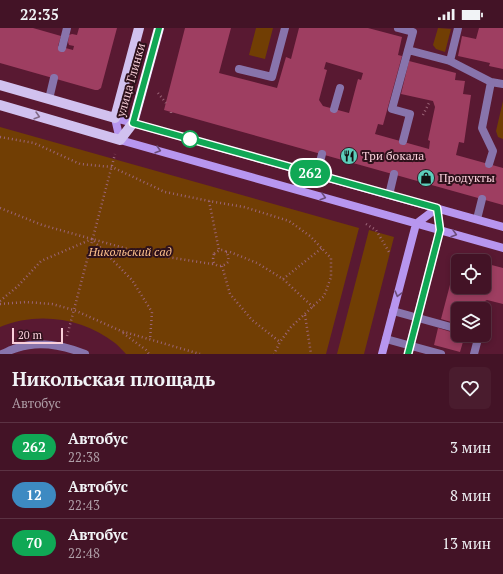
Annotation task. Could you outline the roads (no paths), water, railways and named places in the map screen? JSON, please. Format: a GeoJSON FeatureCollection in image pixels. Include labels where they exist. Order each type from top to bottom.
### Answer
{"type":"FeatureCollection","features":[{"type":"Feature","properties":{"kind":"main road","name":"улица Глинки"},"geometry":{"type":"LineString","coordinates":[[120,140],[115,118],[139,28]]}},
{"type":"Feature","properties":{"kind":"main road","name":"улица Глинки"},"geometry":{"type":"LineString","coordinates":[[120,140],[133,123],[159,28]]}},
{"type":"Feature","properties":{"kind":"main road"},"geometry":{"type":"LineString","coordinates":[[0,85],[503,227]]}},
{"type":"Feature","properties":{"kind":"main road"},"geometry":{"type":"LineString","coordinates":[[0,105],[503,248]]}},
{"type":"Feature","properties":{"kind":"main road"},"geometry":{"type":"LineString","coordinates":[[382,354],[416,224],[437,208]]}},
{"type":"Feature","properties":{"kind":"main road"},"geometry":{"type":"LineString","coordinates":[[409,350],[440,230],[437,208]]}},
{"type":"Feature","properties":{"kind":"lane"},"geometry":{"type":"LineString","coordinates":[[62,48],[68,28]]}},
{"type":"Feature","properties":{"kind":"lane"},"geometry":{"type":"LineString","coordinates":[[239,68],[272,77],[285,28]]}},
{"type":"Feature","properties":{"kind":"lane"},"geometry":{"type":"LineString","coordinates":[[398,28],[413,32],[392,109],[410,114],[403,141]]}},
{"type":"Feature","properties":{"kind":"lane"},"geometry":{"type":"LineString","coordinates":[[450,61],[458,28]]}},
{"type":"Feature","properties":{"kind":"lane"},"geometry":{"type":"LineString","coordinates":[[408,50],[450,61],[491,82],[503,84]]}},
{"type":"Feature","properties":{"kind":"lane"},"geometry":{"type":"LineString","coordinates":[[49,99],[54,78]]}},
{"type":"Feature","properties":{"kind":"lane"},"geometry":{"type":"LineString","coordinates":[[489,164],[492,151],[482,128],[491,82]]}},
{"type":"Feature","properties":{"kind":"lane"},"geometry":{"type":"LineString","coordinates":[[334,109],[340,88]]}},
{"type":"Feature","properties":{"kind":"lane"},"geometry":{"type":"LineString","coordinates":[[317,174],[322,154]]}},
{"type":"Feature","properties":{"kind":"lane"},"geometry":{"type":"LineString","coordinates":[[389,195],[394,174]]}},
{"type":"Feature","properties":{"kind":"lane"},"geometry":{"type":"LineString","coordinates":[[477,220],[482,199]]}},
{"type":"Feature","properties":{"kind":"lane"},"geometry":{"type":"LineString","coordinates":[[393,311],[451,327]]}},
{"type":"Feature","properties":{"kind":"lane"},"geometry":{"type":"LineString","coordinates":[[386,339],[409,350],[441,354]]}},
{"type":"Feature","properties":{"kind":"lane"},"geometry":{"type":"LineString","coordinates":[[474,354],[477,342]]}},
{"type":"Feature","properties":{"kind":"lane"},"geometry":{"type":"LineString","coordinates":[[2,354],[17,348],[34,344],[51,344],[70,348],[85,354]]}},
{"type":"Feature","properties":{"kind":"place","name":"Три бокала"},"geometry":{"type":"Point","coordinates":[349,156]}},
{"type":"Feature","properties":{"kind":"place","name":"Продукты"},"geometry":{"type":"Point","coordinates":[426,178]}},
{"type":"Feature","properties":{"kind":"park label","name":"Никольский сад"},"geometry":{"type":"Point","coordinates":[130,252]}}]}
